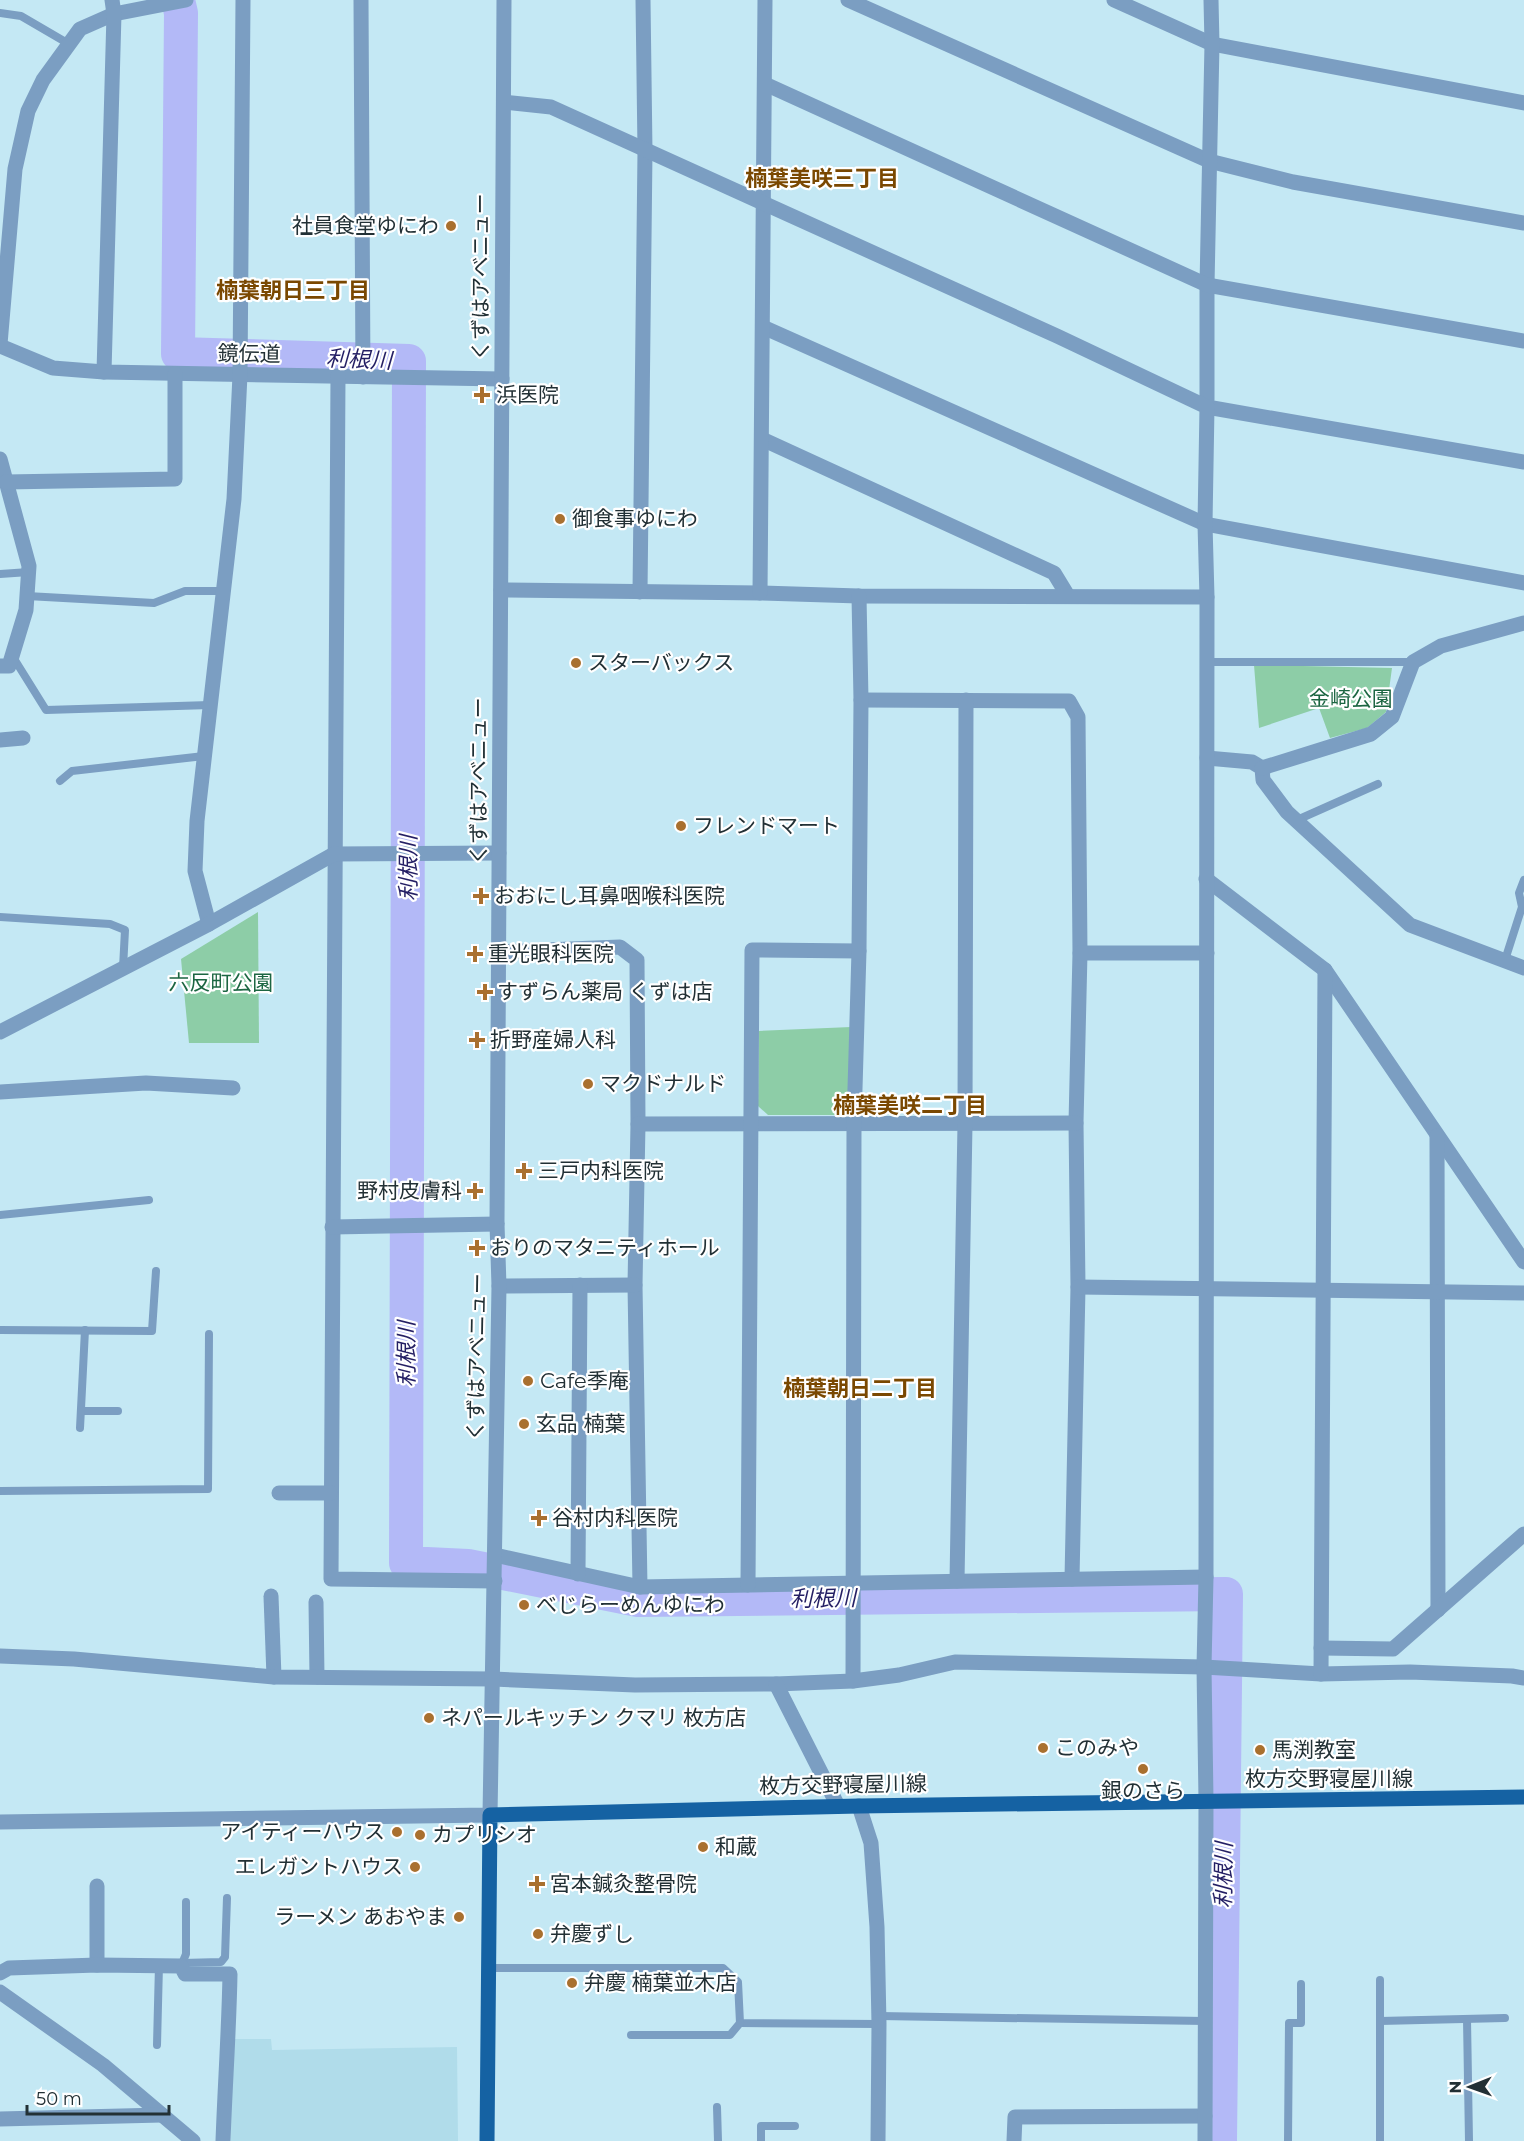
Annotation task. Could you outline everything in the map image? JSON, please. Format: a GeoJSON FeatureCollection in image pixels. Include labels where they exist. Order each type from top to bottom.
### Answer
{"type":"FeatureCollection","features":[{"type":"Feature","properties":{"kind":"main road","name":"枚方交野寝屋川線"},"geometry":{"type":"LineString","coordinates":[[490,1815],[838,1806],[1524,1797]]}},
{"type":"Feature","properties":{"kind":"main road"},"geometry":{"type":"LineString","coordinates":[[487,2141],[490,1815]]}},
{"type":"Feature","properties":{"kind":"street"},"geometry":{"type":"LineString","coordinates":[[0,345],[15,169],[28,111],[43,80],[80,29],[113,7],[186,0]]}},
{"type":"Feature","properties":{"kind":"street"},"geometry":{"type":"LineString","coordinates":[[209,924],[195,871],[197,821],[234,499],[240,375],[243,0]]}},
{"type":"Feature","properties":{"kind":"street"},"geometry":{"type":"LineString","coordinates":[[361,0],[363,377]]}},
{"type":"Feature","properties":{"kind":"street","name":"くずはアベニュー"},"geometry":{"type":"LineString","coordinates":[[490,1815],[499,1286],[497,1224],[504,0]]}},
{"type":"Feature","properties":{"kind":"street"},"geometry":{"type":"LineString","coordinates":[[640,592],[645,151],[643,0]]}},
{"type":"Feature","properties":{"kind":"street"},"geometry":{"type":"LineString","coordinates":[[760,593],[765,0]]}},
{"type":"Feature","properties":{"kind":"street"},"geometry":{"type":"LineString","coordinates":[[848,0],[1209,161],[1293,182],[1524,223]]}},
{"type":"Feature","properties":{"kind":"street"},"geometry":{"type":"LineString","coordinates":[[1114,0],[1212,44],[1524,103]]}},
{"type":"Feature","properties":{"kind":"street"},"geometry":{"type":"LineString","coordinates":[[1205,2141],[1211,1801],[1204,1667],[1207,758],[1205,524],[1211,0]]}},
{"type":"Feature","properties":{"kind":"street"},"geometry":{"type":"LineString","coordinates":[[104,372],[113,7]]}},
{"type":"Feature","properties":{"kind":"street"},"geometry":{"type":"LineString","coordinates":[[765,84],[1207,285],[1524,341]]}},
{"type":"Feature","properties":{"kind":"street"},"geometry":{"type":"LineString","coordinates":[[504,102],[551,107],[1046,331],[1207,407],[1524,462]]}},
{"type":"Feature","properties":{"kind":"street"},"geometry":{"type":"LineString","coordinates":[[763,327],[1205,524],[1524,583]]}},
{"type":"Feature","properties":{"kind":"street","name":"鏡伝道"},"geometry":{"type":"LineString","coordinates":[[0,345],[53,368],[104,372],[502,379]]}},
{"type":"Feature","properties":{"kind":"street"},"geometry":{"type":"LineString","coordinates":[[3,482],[175,479],[175,374]]}},
{"type":"Feature","properties":{"kind":"street"},"geometry":{"type":"LineString","coordinates":[[338,376],[331,1580],[495,1581]]}},
{"type":"Feature","properties":{"kind":"street"},"geometry":{"type":"LineString","coordinates":[[762,439],[1054,573],[1068,596]]}},
{"type":"Feature","properties":{"kind":"street"},"geometry":{"type":"LineString","coordinates":[[0,459],[3,482],[29,566],[26,610],[6,661]]}},
{"type":"Feature","properties":{"kind":"street"},"geometry":{"type":"LineString","coordinates":[[501,590],[859,596],[1207,597]]}},
{"type":"Feature","properties":{"kind":"street"},"geometry":{"type":"LineString","coordinates":[[853,1681],[854,1123],[859,951],[861,700],[859,596]]}},
{"type":"Feature","properties":{"kind":"street"},"geometry":{"type":"LineString","coordinates":[[1207,758],[1252,762],[1262,768],[1371,734],[1392,717],[1413,663],[1441,646],[1524,624]]}},
{"type":"Feature","properties":{"kind":"street"},"geometry":{"type":"LineString","coordinates":[[861,700],[1069,701],[1078,717],[1080,953],[1076,1123],[1078,1287],[1072,1579]]}},
{"type":"Feature","properties":{"kind":"street"},"geometry":{"type":"LineString","coordinates":[[957,1581],[965,1124],[966,700]]}},
{"type":"Feature","properties":{"kind":"street"},"geometry":{"type":"LineString","coordinates":[[2,745],[24,738]]}},
{"type":"Feature","properties":{"kind":"street"},"geometry":{"type":"LineString","coordinates":[[1262,768],[1263,780],[1287,812],[1410,925],[1524,968]]}},
{"type":"Feature","properties":{"kind":"street"},"geometry":{"type":"LineString","coordinates":[[0,1032],[209,924],[334,854],[499,853]]}},
{"type":"Feature","properties":{"kind":"street"},"geometry":{"type":"LineString","coordinates":[[1206,879],[1325,970],[1524,1262]]}},
{"type":"Feature","properties":{"kind":"street"},"geometry":{"type":"LineString","coordinates":[[499,952],[620,947],[636,960],[638,1124],[635,1285],[640,1587]]}},
{"type":"Feature","properties":{"kind":"street"},"geometry":{"type":"LineString","coordinates":[[748,1585],[752,950],[859,951]]}},
{"type":"Feature","properties":{"kind":"street"},"geometry":{"type":"LineString","coordinates":[[1080,953],[1206,953]]}},
{"type":"Feature","properties":{"kind":"street"},"geometry":{"type":"LineString","coordinates":[[1321,1674],[1325,970]]}},
{"type":"Feature","properties":{"kind":"street"},"geometry":{"type":"LineString","coordinates":[[0,1092],[146,1083],[234,1088]]}},
{"type":"Feature","properties":{"kind":"street"},"geometry":{"type":"LineString","coordinates":[[638,1124],[1076,1123]]}},
{"type":"Feature","properties":{"kind":"street"},"geometry":{"type":"LineString","coordinates":[[1437,1136],[1438,1610]]}},
{"type":"Feature","properties":{"kind":"street"},"geometry":{"type":"LineString","coordinates":[[332,1227],[497,1224]]}},
{"type":"Feature","properties":{"kind":"street"},"geometry":{"type":"LineString","coordinates":[[578,1574],[580,1285]]}},
{"type":"Feature","properties":{"kind":"street"},"geometry":{"type":"LineString","coordinates":[[499,1286],[635,1285]]}},
{"type":"Feature","properties":{"kind":"street"},"geometry":{"type":"LineString","coordinates":[[1078,1287],[1524,1293]]}},
{"type":"Feature","properties":{"kind":"street"},"geometry":{"type":"LineString","coordinates":[[279,1492],[330,1493]]}},
{"type":"Feature","properties":{"kind":"street"},"geometry":{"type":"LineString","coordinates":[[1321,1648],[1393,1649],[1524,1534]]}},
{"type":"Feature","properties":{"kind":"street"},"geometry":{"type":"LineString","coordinates":[[495,1555],[640,1587],[1206,1577]]}},
{"type":"Feature","properties":{"kind":"street"},"geometry":{"type":"LineString","coordinates":[[271,1596],[274,1677]]}},
{"type":"Feature","properties":{"kind":"street"},"geometry":{"type":"LineString","coordinates":[[316,1602],[317,1677]]}},
{"type":"Feature","properties":{"kind":"street"},"geometry":{"type":"LineString","coordinates":[[0,1656],[74,1659],[274,1677],[493,1678],[635,1685],[853,1681],[898,1675],[955,1662],[1204,1667],[1321,1674],[1410,1672],[1524,1678]]}},
{"type":"Feature","properties":{"kind":"street"},"geometry":{"type":"LineString","coordinates":[[776,1684],[838,1806]]}},
{"type":"Feature","properties":{"kind":"street"},"geometry":{"type":"LineString","coordinates":[[859,1806],[871,1843],[877,1927],[878,2141]]}},
{"type":"Feature","properties":{"kind":"street"},"geometry":{"type":"LineString","coordinates":[[0,1822],[490,1815]]}},
{"type":"Feature","properties":{"kind":"street"},"geometry":{"type":"LineString","coordinates":[[97,1886],[97,1965]]}},
{"type":"Feature","properties":{"kind":"street"},"geometry":{"type":"LineString","coordinates":[[0,1973],[9,1968],[182,1964],[185,1974],[230,1974],[223,2141]]}},
{"type":"Feature","properties":{"kind":"street"},"geometry":{"type":"LineString","coordinates":[[0,1992],[104,2065],[193,2141]]}},
{"type":"Feature","properties":{"kind":"street"},"geometry":{"type":"LineString","coordinates":[[0,2119],[162,2115]]}},
{"type":"Feature","properties":{"kind":"street"},"geometry":{"type":"LineString","coordinates":[[1014,2141],[1015,2117],[1205,2116]]}},
{"type":"Feature","properties":{"kind":"lane"},"geometry":{"type":"LineString","coordinates":[[2,17],[21,16],[69,44]]}},
{"type":"Feature","properties":{"kind":"lane"},"geometry":{"type":"LineString","coordinates":[[0,574],[29,572]]}},
{"type":"Feature","properties":{"kind":"lane"},"geometry":{"type":"LineString","coordinates":[[27,596],[154,603],[184,591],[224,591]]}},
{"type":"Feature","properties":{"kind":"lane"},"geometry":{"type":"LineString","coordinates":[[6,661],[45,710],[210,705]]}},
{"type":"Feature","properties":{"kind":"lane"},"geometry":{"type":"LineString","coordinates":[[1207,662],[1413,663]]}},
{"type":"Feature","properties":{"kind":"lane"},"geometry":{"type":"LineString","coordinates":[[60,781],[72,771],[204,756]]}},
{"type":"Feature","properties":{"kind":"lane"},"geometry":{"type":"LineString","coordinates":[[1297,820],[1378,784]]}},
{"type":"Feature","properties":{"kind":"lane"},"geometry":{"type":"LineString","coordinates":[[1505,960],[1522,907],[1519,893],[1524,880]]}},
{"type":"Feature","properties":{"kind":"lane"},"geometry":{"type":"LineString","coordinates":[[0,917],[110,924],[125,930],[123,968]]}},
{"type":"Feature","properties":{"kind":"lane"},"geometry":{"type":"LineString","coordinates":[[0,1215],[149,1200]]}},
{"type":"Feature","properties":{"kind":"lane"},"geometry":{"type":"LineString","coordinates":[[0,1329],[152,1331],[156,1271]]}},
{"type":"Feature","properties":{"kind":"lane"},"geometry":{"type":"LineString","coordinates":[[80,1428],[85,1330]]}},
{"type":"Feature","properties":{"kind":"lane"},"geometry":{"type":"LineString","coordinates":[[0,1491],[208,1489],[209,1334]]}},
{"type":"Feature","properties":{"kind":"lane"},"geometry":{"type":"LineString","coordinates":[[81,1411],[118,1411]]}},
{"type":"Feature","properties":{"kind":"lane"},"geometry":{"type":"LineString","coordinates":[[186,1902],[186,1954],[182,1964],[220,1962],[225,1957],[227,1898]]}},
{"type":"Feature","properties":{"kind":"lane"},"geometry":{"type":"LineString","coordinates":[[157,2045],[159,1965]]}},
{"type":"Feature","properties":{"kind":"lane"},"geometry":{"type":"LineString","coordinates":[[488,1968],[723,1968],[738,1982],[740,2023],[730,2035],[632,2035]]}},
{"type":"Feature","properties":{"kind":"lane"},"geometry":{"type":"LineString","coordinates":[[1380,1980],[1380,2141]]}},
{"type":"Feature","properties":{"kind":"lane"},"geometry":{"type":"LineString","coordinates":[[1288,2141],[1289,2023],[1301,2023],[1301,1984]]}},
{"type":"Feature","properties":{"kind":"lane"},"geometry":{"type":"LineString","coordinates":[[1380,2021],[1505,2018]]}},
{"type":"Feature","properties":{"kind":"lane"},"geometry":{"type":"LineString","coordinates":[[1467,2019],[1469,2141]]}},
{"type":"Feature","properties":{"kind":"lane"},"geometry":{"type":"LineString","coordinates":[[740,2023],[879,2020],[1206,2021]]}},
{"type":"Feature","properties":{"kind":"lane"},"geometry":{"type":"LineString","coordinates":[[717,2107],[718,2141]]}},
{"type":"Feature","properties":{"kind":"lane"},"geometry":{"type":"LineString","coordinates":[[761,2141],[762,2126],[795,2127]]}},
{"type":"Feature","properties":{"kind":"shaded area"},"geometry":{"type":"Polygon","coordinates":[[[230,2039],[271,2039],[272,2050],[457,2047],[458,2141],[231,2141],[230,2039]]]}},
{"type":"Feature","properties":{"kind":"green space","name":"金崎公園"},"geometry":{"type":"Polygon","coordinates":[[[1254,665],[1392,668],[1386,712],[1367,728],[1330,738],[1319,708],[1259,728],[1254,665]]]}},
{"type":"Feature","properties":{"kind":"green space","name":"六反町公園"},"geometry":{"type":"Polygon","coordinates":[[[258,912],[259,1043],[189,1043],[181,959],[258,912]]]}},
{"type":"Feature","properties":{"kind":"green space"},"geometry":{"type":"Polygon","coordinates":[[[851,1027],[852,1107],[844,1115],[768,1115],[758,1106],[759,1031],[851,1027]]]}},
{"type":"Feature","properties":{"kind":"waterway","name":"利根川"},"geometry":{"type":"LineString","coordinates":[[178,0],[181,13],[178,354],[409,361],[406,1563],[468,1566],[638,1600],[1226,1594],[1220,2141]]}},
{"type":"Feature","properties":{"kind":"place","name":"社員食堂ゆにわ"},"geometry":{"type":"Point","coordinates":[451,226]}},
{"type":"Feature","properties":{"kind":"place","name":"浜医院"},"geometry":{"type":"Point","coordinates":[482,395]}},
{"type":"Feature","properties":{"kind":"place","name":"御食事ゆにわ"},"geometry":{"type":"Point","coordinates":[560,519]}},
{"type":"Feature","properties":{"kind":"place","name":"スターバックス"},"geometry":{"type":"Point","coordinates":[576,663]}},
{"type":"Feature","properties":{"kind":"place","name":"フレンドマート"},"geometry":{"type":"Point","coordinates":[681,826]}},
{"type":"Feature","properties":{"kind":"place","name":"おおにし耳鼻咽喉科医院"},"geometry":{"type":"Point","coordinates":[481,896]}},
{"type":"Feature","properties":{"kind":"place","name":"重光眼科医院"},"geometry":{"type":"Point","coordinates":[475,954]}},
{"type":"Feature","properties":{"kind":"place","name":"すずらん薬局 くずは店"},"geometry":{"type":"Point","coordinates":[485,992]}},
{"type":"Feature","properties":{"kind":"place","name":"折野産婦人科"},"geometry":{"type":"Point","coordinates":[477,1040]}},
{"type":"Feature","properties":{"kind":"place","name":"マクドナルド"},"geometry":{"type":"Point","coordinates":[588,1084]}},
{"type":"Feature","properties":{"kind":"place","name":"三戸内科医院"},"geometry":{"type":"Point","coordinates":[524,1171]}},
{"type":"Feature","properties":{"kind":"place","name":"野村皮膚科"},"geometry":{"type":"Point","coordinates":[475,1191]}},
{"type":"Feature","properties":{"kind":"place","name":"おりのマタニティホール"},"geometry":{"type":"Point","coordinates":[477,1248]}},
{"type":"Feature","properties":{"kind":"place","name":"Cafe季庵"},"geometry":{"type":"Point","coordinates":[528,1381]}},
{"type":"Feature","properties":{"kind":"place","name":"玄品 楠葉"},"geometry":{"type":"Point","coordinates":[524,1424]}},
{"type":"Feature","properties":{"kind":"place","name":"谷村内科医院"},"geometry":{"type":"Point","coordinates":[539,1518]}},
{"type":"Feature","properties":{"kind":"place","name":"べじらーめんゆにわ"},"geometry":{"type":"Point","coordinates":[524,1605]}},
{"type":"Feature","properties":{"kind":"place","name":"ネパールキッチン クマリ 枚方店"},"geometry":{"type":"Point","coordinates":[429,1718]}},
{"type":"Feature","properties":{"kind":"place","name":"このみや"},"geometry":{"type":"Point","coordinates":[1043,1748]}},
{"type":"Feature","properties":{"kind":"place","name":"馬渕教室"},"geometry":{"type":"Point","coordinates":[1260,1750]}},
{"type":"Feature","properties":{"kind":"place","name":"銀のさら"},"geometry":{"type":"Point","coordinates":[1143,1769]}},
{"type":"Feature","properties":{"kind":"place","name":"アイティーハウス"},"geometry":{"type":"Point","coordinates":[397,1832]}},
{"type":"Feature","properties":{"kind":"place","name":"カプリシオ"},"geometry":{"type":"Point","coordinates":[420,1835]}},
{"type":"Feature","properties":{"kind":"place","name":"和蔵"},"geometry":{"type":"Point","coordinates":[703,1847]}},
{"type":"Feature","properties":{"kind":"place","name":"エレガントハウス"},"geometry":{"type":"Point","coordinates":[415,1867]}},
{"type":"Feature","properties":{"kind":"place","name":"宮本鍼灸整骨院"},"geometry":{"type":"Point","coordinates":[537,1884]}},
{"type":"Feature","properties":{"kind":"place","name":"ラーメン あおやま"},"geometry":{"type":"Point","coordinates":[459,1917]}},
{"type":"Feature","properties":{"kind":"place","name":"弁慶ずし"},"geometry":{"type":"Point","coordinates":[538,1934]}},
{"type":"Feature","properties":{"kind":"place","name":"弁慶 楠葉並木店"},"geometry":{"type":"Point","coordinates":[572,1983]}},
{"type":"Feature","properties":{"kind":"district","name":"楠葉美咲三丁目"},"geometry":{"type":"Point","coordinates":[822,178]}},
{"type":"Feature","properties":{"kind":"district","name":"楠葉朝日三丁目"},"geometry":{"type":"Point","coordinates":[293,290]}},
{"type":"Feature","properties":{"kind":"district","name":"楠葉美咲二丁目"},"geometry":{"type":"Point","coordinates":[910,1105]}},
{"type":"Feature","properties":{"kind":"district","name":"楠葉朝日二丁目"},"geometry":{"type":"Point","coordinates":[860,1388]}}]}
